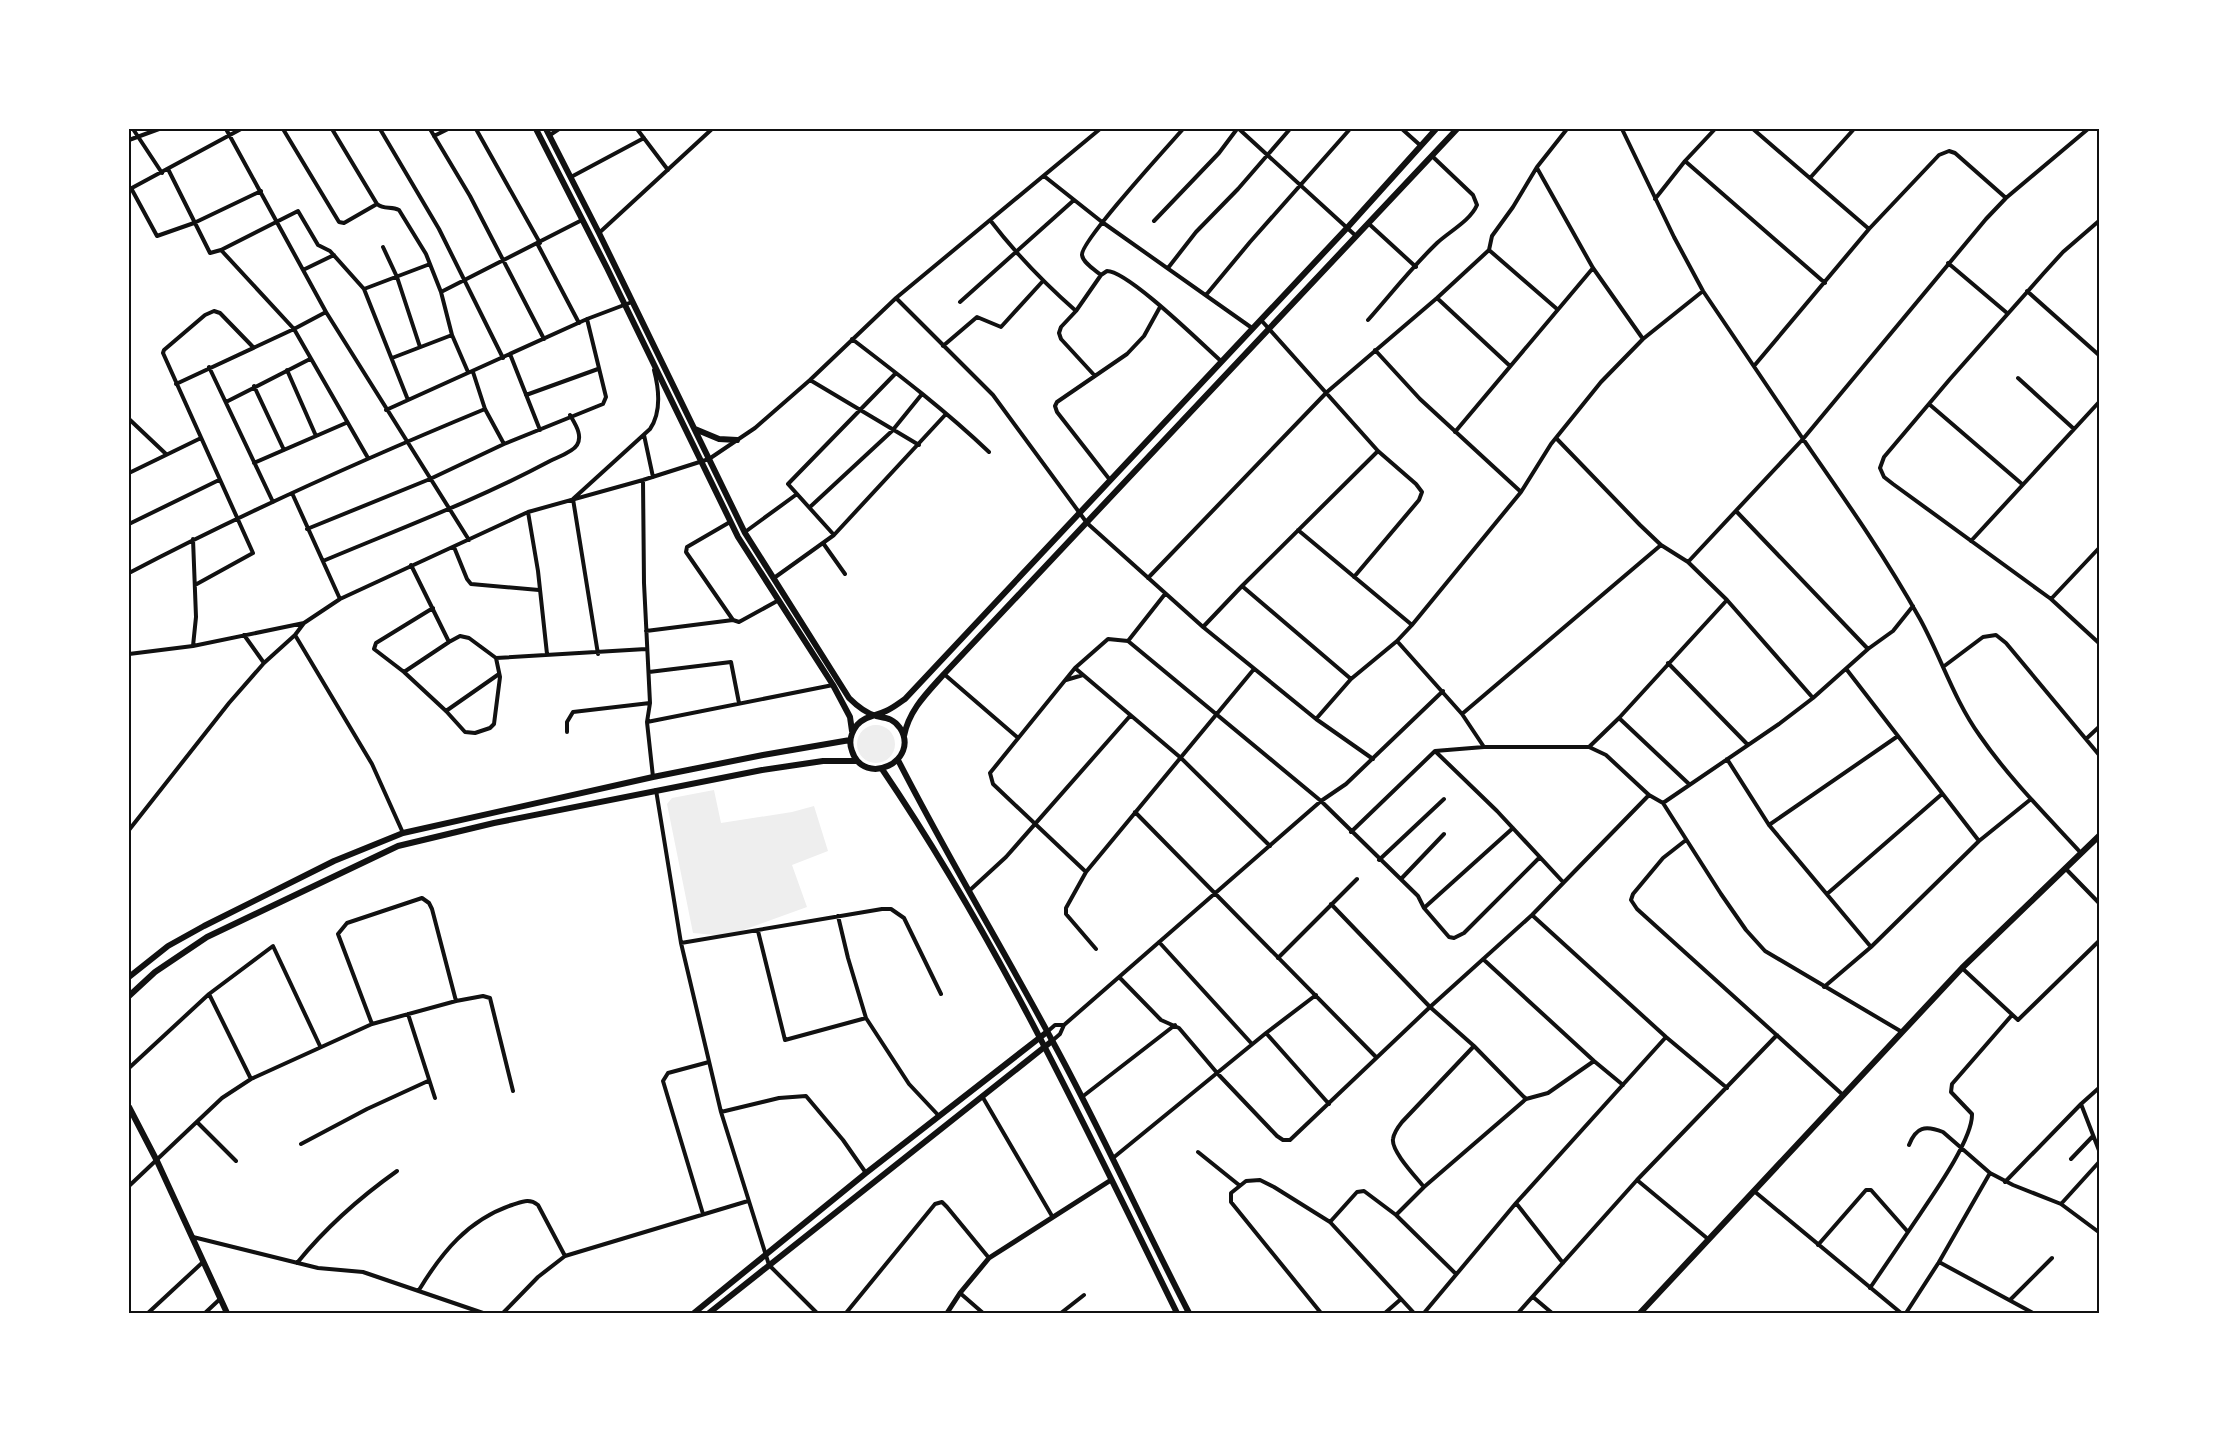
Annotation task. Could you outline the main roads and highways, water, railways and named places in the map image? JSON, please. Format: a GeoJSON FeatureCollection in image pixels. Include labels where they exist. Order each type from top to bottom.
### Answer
{"type":"FeatureCollection","features":[{"type":"Feature","properties":{"kind":"main road"},"geometry":{"type":"LineString","coordinates":[[536,129],[583,220],[712,486],[731,522],[833,685],[850,717],[852,732],[850,740],[853,754],[857,760],[873,770],[891,766],[898,760],[903,753],[906,724],[916,705],[944,674],[1457,129]]}},
{"type":"Feature","properties":{"kind":"main road"},"geometry":{"type":"LineString","coordinates":[[546,129],[745,533],[835,675],[858,706],[875,716],[890,718],[904,736]]}},
{"type":"Feature","properties":{"kind":"main road"},"geometry":{"type":"LineString","coordinates":[[852,732],[862,720],[893,708],[905,699],[1347,228],[1436,129]]}},
{"type":"Feature","properties":{"kind":"main road"},"geometry":{"type":"LineString","coordinates":[[695,429],[719,439],[736,440]]}},
{"type":"Feature","properties":{"kind":"main road"},"geometry":{"type":"LineString","coordinates":[[129,977],[168,946],[204,926],[334,861],[403,833],[652,777],[850,740]]}},
{"type":"Feature","properties":{"kind":"main road"},"geometry":{"type":"LineString","coordinates":[[129,996],[155,972],[207,937],[382,852],[413,841],[560,809],[789,765],[857,760]]}},
{"type":"Feature","properties":{"kind":"main road"},"geometry":{"type":"LineString","coordinates":[[898,760],[1082,1097],[1189,1313]]}},
{"type":"Feature","properties":{"kind":"main road"},"geometry":{"type":"LineString","coordinates":[[882,769],[947,869],[1045,1047],[1177,1313]]}},
{"type":"Feature","properties":{"kind":"main road"},"geometry":{"type":"LineString","coordinates":[[557,800],[560,809]]}},
{"type":"Feature","properties":{"kind":"main road"},"geometry":{"type":"LineString","coordinates":[[1640,1313],[1962,968],[2100,835]]}},
{"type":"Feature","properties":{"kind":"main road"},"geometry":{"type":"LineString","coordinates":[[694,1313],[866,1173],[1047,1032]]}},
{"type":"Feature","properties":{"kind":"main road"},"geometry":{"type":"LineString","coordinates":[[710,1313],[1052,1041]]}},
{"type":"Feature","properties":{"kind":"main road"},"geometry":{"type":"LineString","coordinates":[[129,1107],[157,1161],[227,1313]]}}]}
